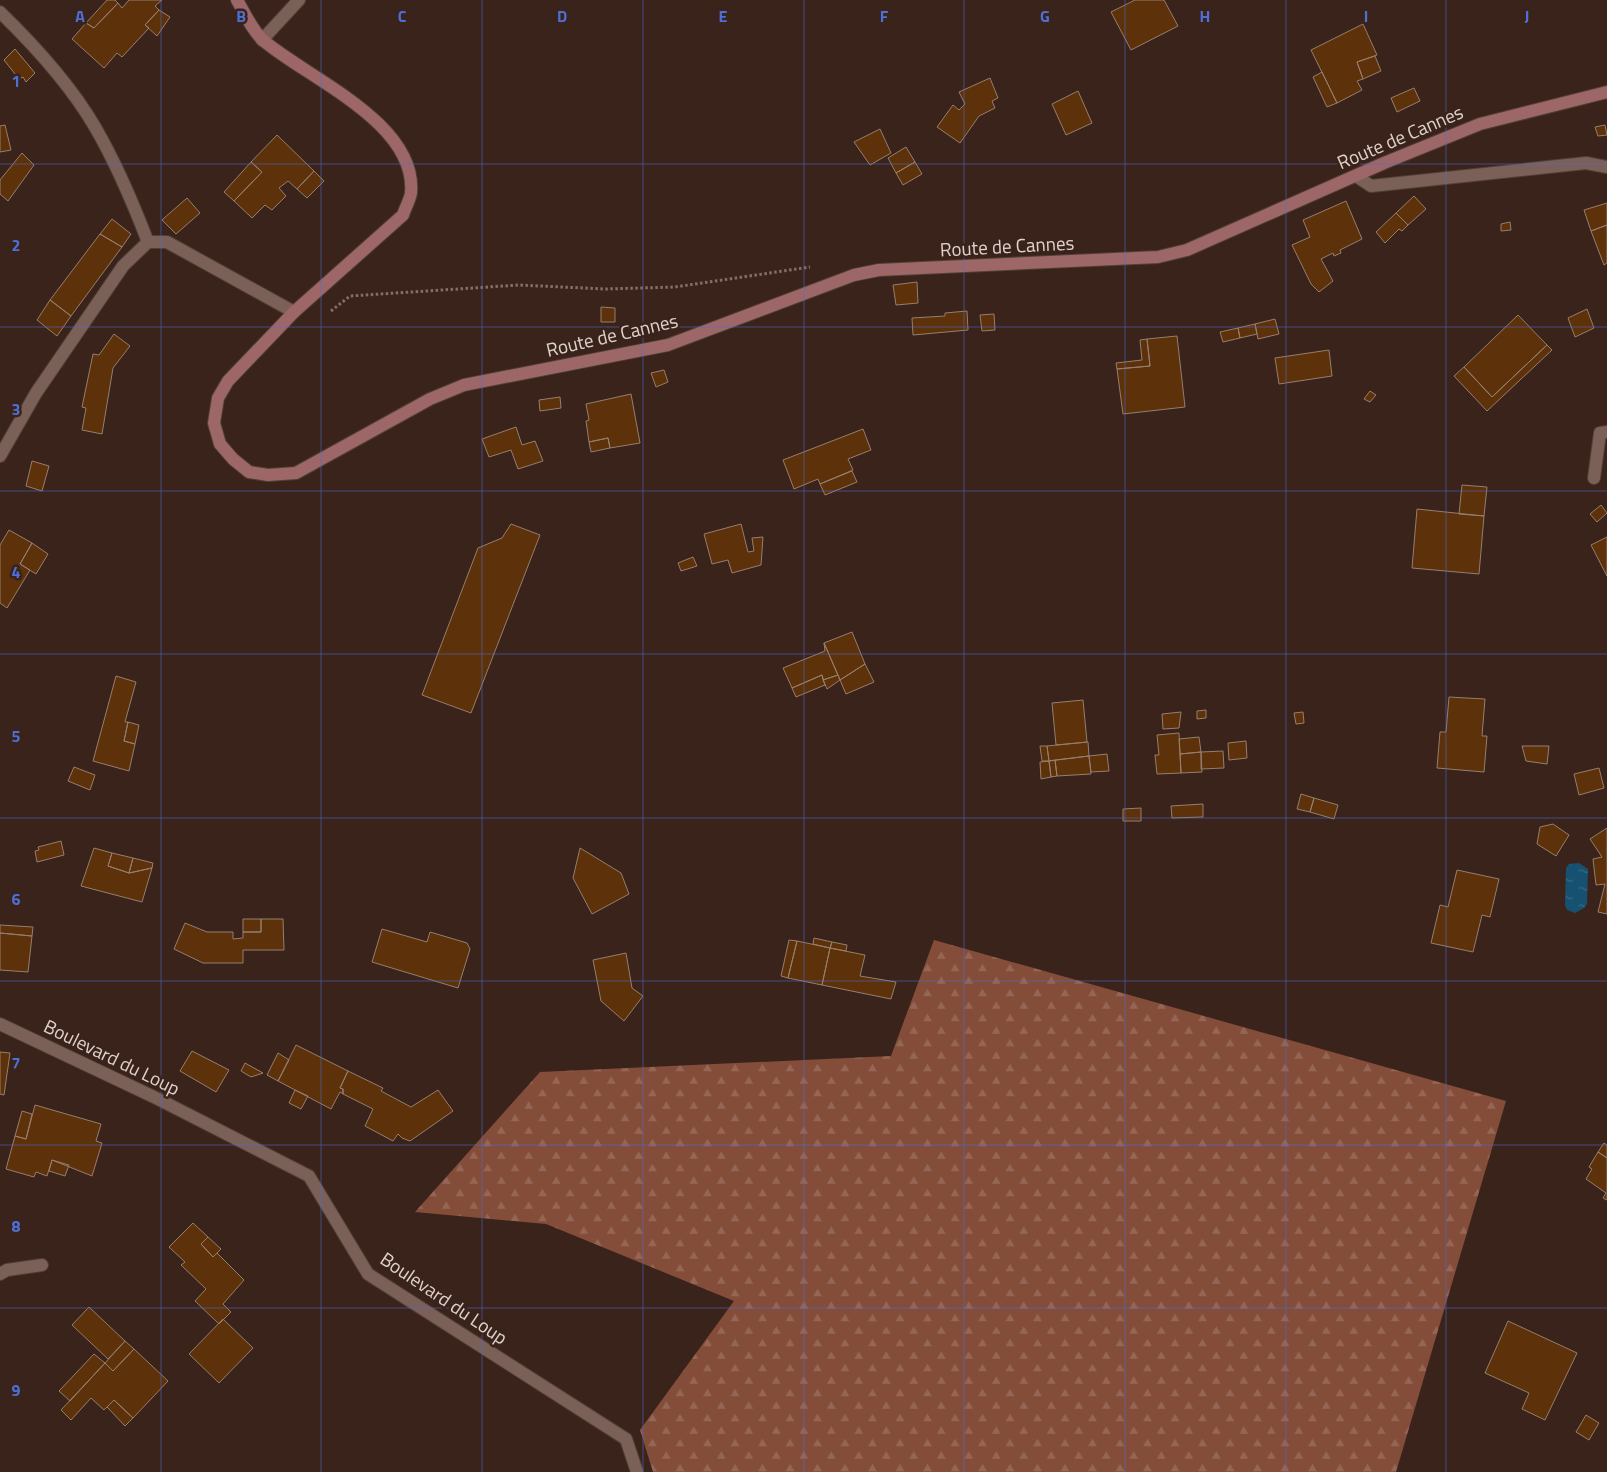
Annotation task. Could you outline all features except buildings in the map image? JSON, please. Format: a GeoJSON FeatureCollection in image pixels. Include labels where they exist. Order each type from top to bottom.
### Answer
{"type":"FeatureCollection","features":[{"type":"Feature","properties":{"kind":"main road"},"geometry":{"type":"LineString","coordinates":[[237,0],[262,40]]}},
{"type":"Feature","properties":{"kind":"main road","name":"Route de Cannes"},"geometry":{"type":"LineString","coordinates":[[262,40],[381,126],[399,147],[408,172],[411,194],[403,214],[294,312],[228,381],[218,398],[214,423],[220,444],[233,460],[249,472],[268,475],[296,473],[430,399],[464,384],[668,345],[854,275],[879,270],[1158,257],[1187,250],[1480,124],[1607,92]]}},
{"type":"Feature","properties":{"kind":"street"},"geometry":{"type":"LineString","coordinates":[[262,40],[299,0]]}},
{"type":"Feature","properties":{"kind":"street"},"geometry":{"type":"LineString","coordinates":[[0,12],[49,62],[95,126],[136,211],[148,242]]}},
{"type":"Feature","properties":{"kind":"street"},"geometry":{"type":"LineString","coordinates":[[1356,176],[1371,186],[1586,163],[1607,167]]}},
{"type":"Feature","properties":{"kind":"street"},"geometry":{"type":"LineString","coordinates":[[0,456],[36,393],[107,290],[124,266],[148,242],[167,242],[294,312]]}},
{"type":"Feature","properties":{"kind":"street"},"geometry":{"type":"LineString","coordinates":[[1594,478],[1600,433],[1607,432]]}},
{"type":"Feature","properties":{"kind":"street","name":"Boulevard du Loup"},"geometry":{"type":"LineString","coordinates":[[0,1024],[154,1097],[309,1176],[368,1274],[626,1439],[637,1472]]}},
{"type":"Feature","properties":{"kind":"street"},"geometry":{"type":"LineString","coordinates":[[0,1274],[7,1270],[42,1265]]}},
{"type":"Feature","properties":{"kind":"path"},"geometry":{"type":"LineString","coordinates":[[329,313],[350,296],[519,285],[605,289],[675,287],[817,266]]}},
{"type":"Feature","properties":{"kind":"green space"},"geometry":{"type":"Polygon","coordinates":[[[934,940],[1506,1101],[1396,1472],[653,1472],[640,1430],[734,1301],[546,1224],[415,1212],[540,1072],[891,1056],[934,940]]]}},
{"type":"Feature","properties":{"kind":"water"},"geometry":{"type":"Polygon","coordinates":[[[1579,863],[1588,869],[1587,904],[1575,913],[1567,910],[1565,905],[1566,868],[1569,864],[1579,863]]]}}]}
